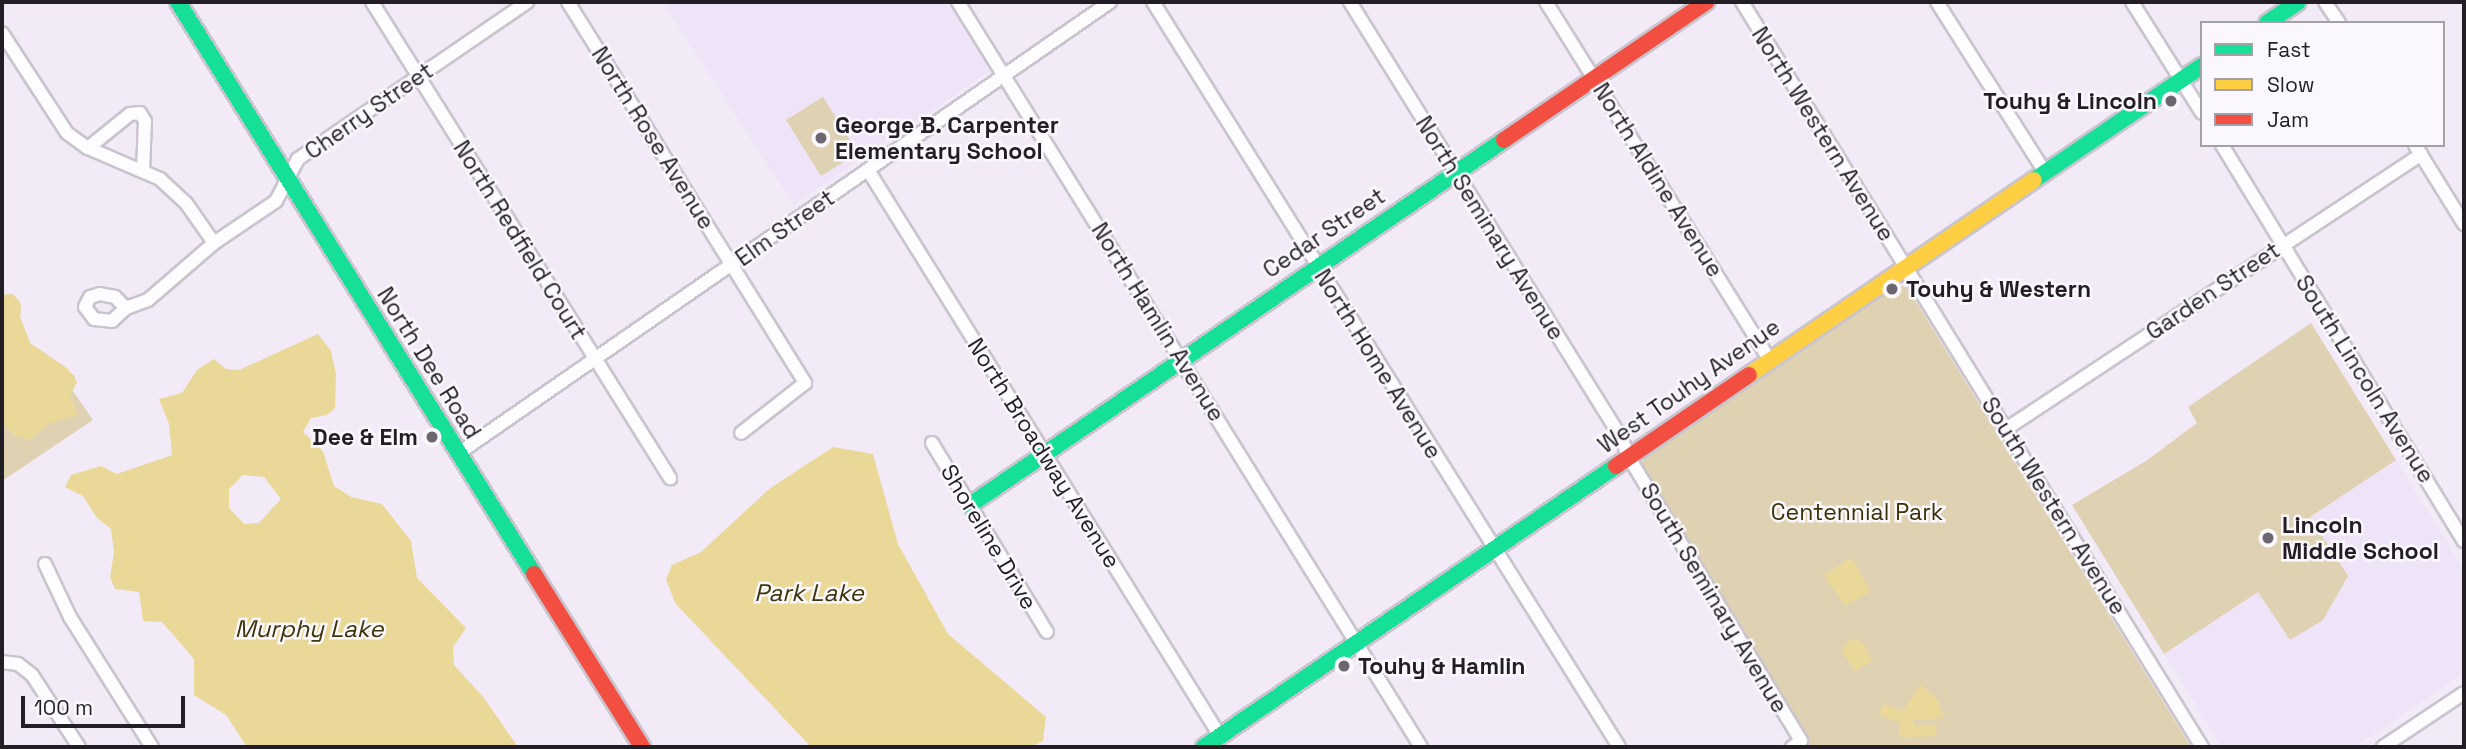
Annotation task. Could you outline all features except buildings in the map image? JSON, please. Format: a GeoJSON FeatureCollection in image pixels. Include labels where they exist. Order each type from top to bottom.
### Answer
{"type":"FeatureCollection","features":[{"type":"Feature","properties":{"kind":"main road","name":"North Dee Road"},"geometry":{"type":"LineString","coordinates":[[178,2],[642,747]]}},
{"type":"Feature","properties":{"kind":"main road","name":"Cedar Street"},"geometry":{"type":"LineString","coordinates":[[970,505],[1317,265],[1706,2]]}},
{"type":"Feature","properties":{"kind":"main road"},"geometry":{"type":"LineString","coordinates":[[2270,21],[2298,2]]}},
{"type":"Feature","properties":{"kind":"main road","name":"West Touhy Avenue"},"geometry":{"type":"LineString","coordinates":[[1204,747],[1904,265],[2200,67]]}},
{"type":"Feature","properties":{"kind":"street","name":"North Redfield Court"},"geometry":{"type":"LineString","coordinates":[[372,2],[670,478]]}},
{"type":"Feature","properties":{"kind":"street","name":"Cherry Street"},"geometry":{"type":"LineString","coordinates":[[126,308],[148,300],[214,243],[276,201],[298,159],[527,2]]}},
{"type":"Feature","properties":{"kind":"street","name":"North Rose Avenue"},"geometry":{"type":"LineString","coordinates":[[568,2],[805,383],[741,433]]}},
{"type":"Feature","properties":{"kind":"street","name":"North Hamlin Avenue"},"geometry":{"type":"LineString","coordinates":[[958,2],[1420,747]]}},
{"type":"Feature","properties":{"kind":"street","name":"Elm Street"},"geometry":{"type":"LineString","coordinates":[[459,453],[1110,2]]}},
{"type":"Feature","properties":{"kind":"street","name":"North Home Avenue"},"geometry":{"type":"LineString","coordinates":[[1153,2],[1492,549],[1619,747]]}},
{"type":"Feature","properties":{"kind":"street","name":"North Seminary Avenue"},"geometry":{"type":"LineString","coordinates":[[1350,2],[1622,439],[1628,456]]}},
{"type":"Feature","properties":{"kind":"street","name":"North Aldine Avenue"},"geometry":{"type":"LineString","coordinates":[[1546,2],[1769,359]]}},
{"type":"Feature","properties":{"kind":"street","name":"North Western Avenue"},"geometry":{"type":"LineString","coordinates":[[1742,2],[1904,265]]}},
{"type":"Feature","properties":{"kind":"street"},"geometry":{"type":"LineString","coordinates":[[1937,2],[2045,172]]}},
{"type":"Feature","properties":{"kind":"street"},"geometry":{"type":"LineString","coordinates":[[2132,2],[2200,110]]}},
{"type":"Feature","properties":{"kind":"street"},"geometry":{"type":"LineString","coordinates":[[2325,2],[2338,21]]}},
{"type":"Feature","properties":{"kind":"street"},"geometry":{"type":"LineString","coordinates":[[2,33],[60,125],[88,148],[143,170],[172,188],[214,243]]}},
{"type":"Feature","properties":{"kind":"street"},"geometry":{"type":"LineString","coordinates":[[88,148],[130,114],[140,113],[145,121],[143,170]]}},
{"type":"Feature","properties":{"kind":"street","name":"South Lincoln Avenue"},"geometry":{"type":"LineString","coordinates":[[2223,147],[2464,541]]}},
{"type":"Feature","properties":{"kind":"street"},"geometry":{"type":"LineString","coordinates":[[2418,150],[2464,224]]}},
{"type":"Feature","properties":{"kind":"street","name":"Garden Street"},"geometry":{"type":"LineString","coordinates":[[2006,429],[2282,246],[2418,150]]}},
{"type":"Feature","properties":{"kind":"street","name":"North Broadway Avenue"},"geometry":{"type":"LineString","coordinates":[[868,170],[1220,736]]}},
{"type":"Feature","properties":{"kind":"street","name":"South Western Avenue"},"geometry":{"type":"LineString","coordinates":[[1904,265],[2202,747]]}},
{"type":"Feature","properties":{"kind":"street","name":"Shoreline Drive"},"geometry":{"type":"LineString","coordinates":[[932,443],[1047,632]]}},
{"type":"Feature","properties":{"kind":"street","name":"South Seminary Avenue"},"geometry":{"type":"LineString","coordinates":[[1628,456],[1796,744]]}},
{"type":"Feature","properties":{"kind":"street"},"geometry":{"type":"LineString","coordinates":[[45,564],[64,605],[152,747]]}},
{"type":"Feature","properties":{"kind":"street"},"geometry":{"type":"LineString","coordinates":[[2,662],[18,664],[32,676],[79,747]]}},
{"type":"Feature","properties":{"kind":"street"},"geometry":{"type":"LineString","coordinates":[[2391,745],[2464,693]]}},
{"type":"Feature","properties":{"kind":"shaded area","name":"George B. Carpenter Elementary School"},"geometry":{"type":"Polygon","coordinates":[[[663,2],[947,2],[990,71],[793,205],[663,2]]]}},
{"type":"Feature","properties":{"kind":"shaded area","name":"Lincoln Middle School"},"geometry":{"type":"Polygon","coordinates":[[[2311,323],[2464,570],[2464,673],[2355,747],[2222,747],[2072,505],[2146,461],[2197,423],[2188,407],[2311,323]]]}},
{"type":"Feature","properties":{"kind":"green space"},"geometry":{"type":"Polygon","coordinates":[[[823,97],[858,153],[821,176],[786,120],[823,97]]]}},
{"type":"Feature","properties":{"kind":"green space","name":"Centennial Park"},"geometry":{"type":"Polygon","coordinates":[[[1896,285],[1907,287],[2191,747],[1808,747],[1807,735],[1641,464],[1647,455],[1896,285]]]}},
{"type":"Feature","properties":{"kind":"green space"},"geometry":{"type":"Polygon","coordinates":[[[13,294],[21,304],[20,317],[30,343],[75,376],[73,391],[93,420],[2,481],[2,295],[13,294]]]}},
{"type":"Feature","properties":{"kind":"green space"},"geometry":{"type":"Polygon","coordinates":[[[2311,323],[2396,460],[2310,517],[2348,576],[2323,620],[2290,640],[2258,592],[2164,654],[2072,505],[2146,461],[2197,423],[2188,407],[2311,323]]]}},
{"type":"Feature","properties":{"kind":"water"},"geometry":{"type":"Polygon","coordinates":[[[13,294],[21,304],[20,317],[30,343],[67,368],[77,382],[70,396],[78,415],[48,424],[30,440],[15,436],[2,423],[2,295],[13,294]]]}},
{"type":"Feature","properties":{"kind":"water","name":"Murphy Lake"},"geometry":{"type":"Polygon","coordinates":[[[318,334],[331,351],[336,374],[335,408],[327,415],[311,418],[303,432],[323,451],[334,486],[351,497],[382,504],[411,541],[417,578],[466,628],[453,647],[454,665],[484,698],[518,747],[247,747],[226,715],[194,695],[194,659],[162,622],[143,621],[139,592],[115,589],[110,577],[114,552],[111,529],[97,518],[83,496],[65,487],[71,475],[101,466],[117,474],[172,455],[169,424],[159,399],[182,393],[197,370],[214,359],[226,369],[239,370],[318,334]],[[243,475],[229,489],[229,508],[244,524],[259,523],[281,499],[264,477],[243,475]]]}},
{"type":"Feature","properties":{"kind":"water","name":"Park Lake"},"geometry":{"type":"Polygon","coordinates":[[[833,447],[873,454],[898,544],[948,634],[1046,717],[1043,741],[1031,747],[811,747],[675,603],[666,579],[672,565],[701,552],[769,489],[833,447]]]}},
{"type":"Feature","properties":{"kind":"water"},"geometry":{"type":"Polygon","coordinates":[[[1851,558],[1871,591],[1845,606],[1824,575],[1851,558]]]}},
{"type":"Feature","properties":{"kind":"water"},"geometry":{"type":"Polygon","coordinates":[[[1856,639],[1865,646],[1872,661],[1855,671],[1842,652],[1846,642],[1856,639]]]}},
{"type":"Feature","properties":{"kind":"water"},"geometry":{"type":"Polygon","coordinates":[[[1920,684],[1938,700],[1944,718],[1914,720],[1914,726],[1937,725],[1936,736],[1899,738],[1899,722],[1879,715],[1883,704],[1903,711],[1920,684]]]}},
{"type":"Feature","properties":{"kind":"traffic: fast"},"geometry":{"type":"LineString","coordinates":[[178,2],[534,574]]}},
{"type":"Feature","properties":{"kind":"traffic: fast"},"geometry":{"type":"LineString","coordinates":[[2270,21],[2298,2]]}},
{"type":"Feature","properties":{"kind":"traffic: fast"},"geometry":{"type":"LineString","coordinates":[[2034,180],[2200,67]]}},
{"type":"Feature","properties":{"kind":"traffic: fast"},"geometry":{"type":"LineString","coordinates":[[970,505],[1504,140]]}},
{"type":"Feature","properties":{"kind":"traffic: fast"},"geometry":{"type":"LineString","coordinates":[[1204,747],[1616,466]]}},
{"type":"Feature","properties":{"kind":"traffic: slow"},"geometry":{"type":"LineString","coordinates":[[1749,375],[2034,180]]}},
{"type":"Feature","properties":{"kind":"traffic: jam"},"geometry":{"type":"LineString","coordinates":[[1504,140],[1706,2]]}},
{"type":"Feature","properties":{"kind":"traffic: jam"},"geometry":{"type":"LineString","coordinates":[[1616,466],[1749,375]]}},
{"type":"Feature","properties":{"kind":"traffic: jam"},"geometry":{"type":"LineString","coordinates":[[534,574],[642,747]]}},
{"type":"Feature","properties":{"kind":"place","name":"Touhy & Lincoln"},"geometry":{"type":"Point","coordinates":[2171,101]}},
{"type":"Feature","properties":{"kind":"place","name":"George B. Carpenter Elementary School"},"geometry":{"type":"Point","coordinates":[821,138]}},
{"type":"Feature","properties":{"kind":"place","name":"Touhy & Western"},"geometry":{"type":"Point","coordinates":[1892,289]}},
{"type":"Feature","properties":{"kind":"place","name":"Dee & Elm"},"geometry":{"type":"Point","coordinates":[432,437]}},
{"type":"Feature","properties":{"kind":"place","name":"Lincoln Middle School"},"geometry":{"type":"Point","coordinates":[2268,538]}},
{"type":"Feature","properties":{"kind":"place","name":"Touhy & Hamlin"},"geometry":{"type":"Point","coordinates":[1344,666]}}]}
